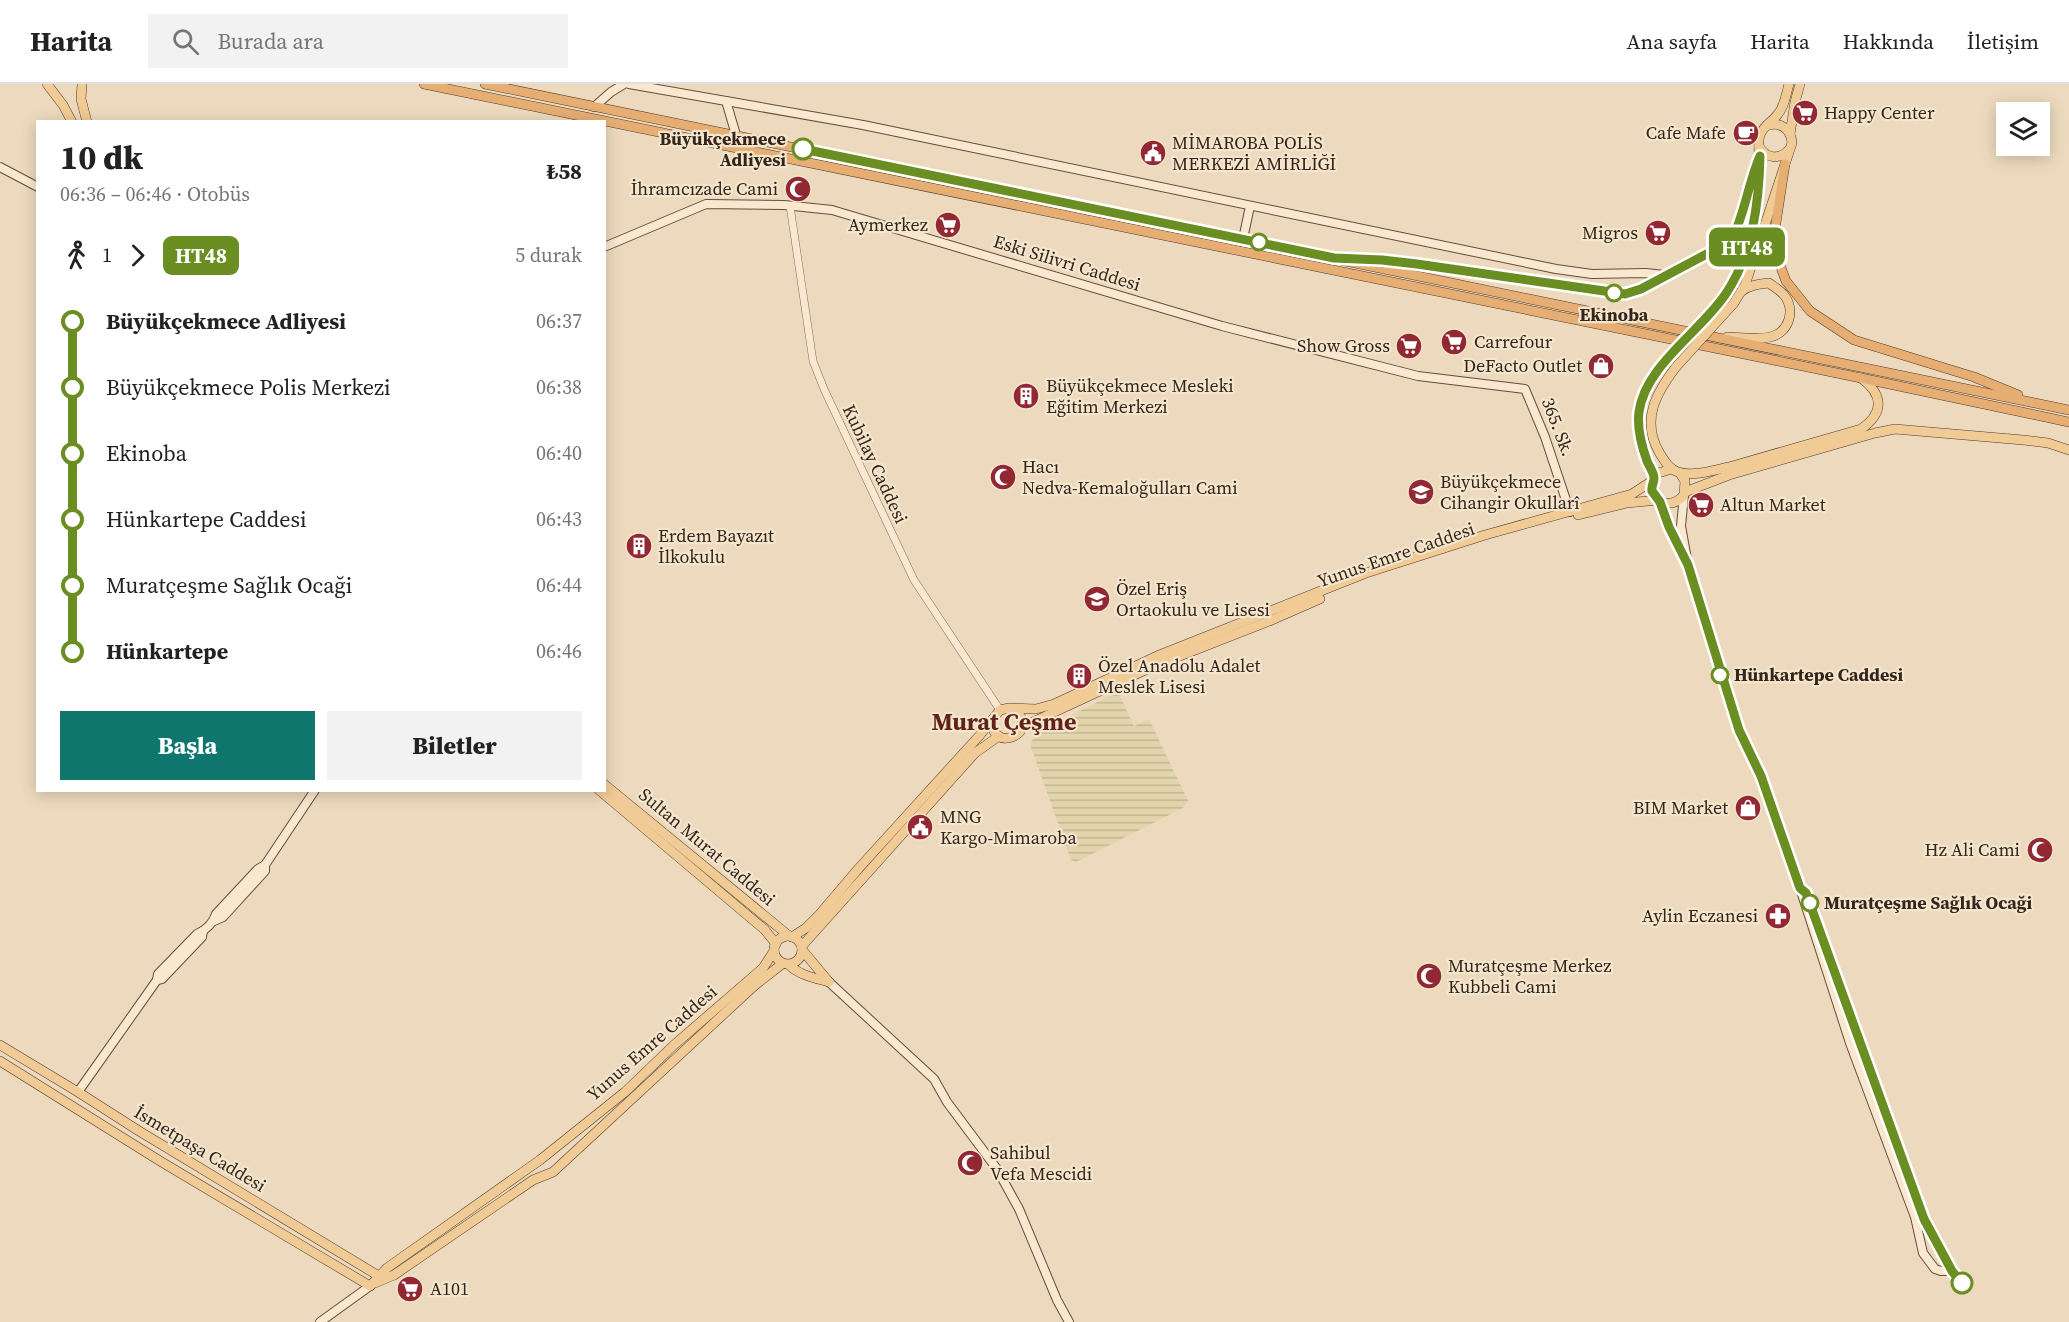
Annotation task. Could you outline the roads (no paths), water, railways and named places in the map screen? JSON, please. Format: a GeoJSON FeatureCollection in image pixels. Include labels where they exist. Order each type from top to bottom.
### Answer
{"type":"FeatureCollection","features":[{"type":"Feature","properties":{"kind":"highway"},"geometry":{"type":"LineString","coordinates":[[424,84],[600,120]]}},
{"type":"Feature","properties":{"kind":"highway"},"geometry":{"type":"LineString","coordinates":[[485,84],[2069,410]]}},
{"type":"Feature","properties":{"kind":"highway"},"geometry":{"type":"LineString","coordinates":[[606,121],[2069,422]]}},
{"type":"Feature","properties":{"kind":"highway"},"geometry":{"type":"LineString","coordinates":[[1785,164],[1774,236],[1774,252],[1786,281],[1810,311],[1854,340],[1974,377],[2040,404]]}},
{"type":"Feature","properties":{"kind":"main road"},"geometry":{"type":"LineString","coordinates":[[47,84],[71,120]]}},
{"type":"Feature","properties":{"kind":"main road"},"geometry":{"type":"LineString","coordinates":[[82,84],[81,99],[85,120]]}},
{"type":"Feature","properties":{"kind":"main road"},"geometry":{"type":"LineString","coordinates":[[594,107],[624,84]]}},
{"type":"Feature","properties":{"kind":"main road"},"geometry":{"type":"LineString","coordinates":[[629,84],[863,125],[1556,269],[1592,274],[1664,275]]}},
{"type":"Feature","properties":{"kind":"main road"},"geometry":{"type":"LineString","coordinates":[[1688,565],[1659,501],[1652,491],[1653,479],[1642,443],[1639,413],[1645,392],[1667,361],[1713,310],[1733,281],[1751,234],[1757,206],[1759,137],[1764,128],[1780,113],[1789,84]]}},
{"type":"Feature","properties":{"kind":"main road"},"geometry":{"type":"LineString","coordinates":[[1800,84],[1795,102],[1790,147],[1768,209],[1752,265],[1740,292],[1724,314],[1676,366],[1656,396],[1652,407],[1653,441],[1663,459],[1685,481],[1681,526],[1688,565],[1739,730],[1761,776],[1850,1043],[1916,1217],[1923,1253],[1935,1269],[1952,1271],[1924,1219],[1806,893],[1800,888]]}},
{"type":"Feature","properties":{"kind":"main road"},"geometry":{"type":"LineString","coordinates":[[726,101],[736,135]]}},
{"type":"Feature","properties":{"kind":"main road"},"geometry":{"type":"LineString","coordinates":[[1768,125],[1783,126],[1790,134]]}},
{"type":"Feature","properties":{"kind":"main road"},"geometry":{"type":"LineString","coordinates":[[1760,151],[1778,157],[1787,152],[1790,147]]}},
{"type":"Feature","properties":{"kind":"main road"},"geometry":{"type":"LineString","coordinates":[[1334,258],[1417,264],[1625,294],[1641,289],[1731,241],[1737,230],[1760,151]]}},
{"type":"Feature","properties":{"kind":"main road"},"geometry":{"type":"LineString","coordinates":[[0,167],[36,186]]}},
{"type":"Feature","properties":{"kind":"main road","name":"Eski Silivri Caddesi"},"geometry":{"type":"LineString","coordinates":[[606,246],[706,204],[790,206],[832,210],[1214,324],[1409,374],[1526,389]]}},
{"type":"Feature","properties":{"kind":"main road"},"geometry":{"type":"LineString","coordinates":[[1243,239],[1250,206]]}},
{"type":"Feature","properties":{"kind":"main road"},"geometry":{"type":"LineString","coordinates":[[1715,338],[1770,338],[1785,329],[1790,313],[1786,297],[1780,291],[1769,283],[1747,287],[1740,292]]}},
{"type":"Feature","properties":{"kind":"main road"},"geometry":{"type":"LineString","coordinates":[[829,982],[813,978],[778,961],[775,948],[780,939],[806,927],[819,915],[1000,710],[1036,709],[1054,704],[1156,656],[1366,573],[1485,535],[1571,514],[1632,494],[1644,488],[1662,470],[1709,471],[1729,467],[1861,429],[1871,422],[1879,406],[1878,397],[1861,378]]}},
{"type":"Feature","properties":{"kind":"main road","name":"365. Sk."},"geometry":{"type":"LineString","coordinates":[[1526,389],[1571,514]]}},
{"type":"Feature","properties":{"kind":"main road"},"geometry":{"type":"LineString","coordinates":[[1659,501],[1671,504],[1681,499],[1685,493],[1729,475],[1895,429],[2048,443],[2069,450]]}},
{"type":"Feature","properties":{"kind":"main road","name":"Yunus Emre Caddesi"},"geometry":{"type":"LineString","coordinates":[[1022,727],[1154,666],[1272,620],[1361,581],[1571,514],[1627,503],[1659,501]]}},
{"type":"Feature","properties":{"kind":"main road"},"geometry":{"type":"LineString","coordinates":[[993,719],[994,730],[999,736],[1011,738],[1018,734],[1022,727],[1021,717],[1014,710]]}},
{"type":"Feature","properties":{"kind":"main road"},"geometry":{"type":"LineString","coordinates":[[320,1322],[382,1278],[394,1275],[533,1180],[554,1172],[754,986],[785,965],[800,958],[803,948],[975,753],[999,736]]}},
{"type":"Feature","properties":{"kind":"main road","name":"Sultan Murat Caddesi"},"geometry":{"type":"LineString","coordinates":[[606,786],[790,936]]}},
{"type":"Feature","properties":{"kind":"main road"},"geometry":{"type":"LineString","coordinates":[[69,1104],[157,980],[158,974],[197,934],[214,921],[216,914],[258,869],[265,865],[314,792]]}},
{"type":"Feature","properties":{"kind":"main road","name":"Sultan Murat Caddesi"},"geometry":{"type":"LineString","coordinates":[[601,792],[765,930],[775,948]]}},
{"type":"Feature","properties":{"kind":"main road"},"geometry":{"type":"LineString","coordinates":[[790,936],[803,948],[829,982],[934,1079],[947,1102],[997,1169],[1018,1209],[1057,1300],[1069,1322]]}},
{"type":"Feature","properties":{"kind":"main road","name":"Yunus Emre Caddesi"},"geometry":{"type":"LineString","coordinates":[[382,1278],[387,1268],[543,1157],[625,1092],[674,1045],[763,968],[775,948]]}},
{"type":"Feature","properties":{"kind":"main road","name":"İsmetpaşa Caddesi"},"geometry":{"type":"LineString","coordinates":[[0,1045],[382,1278]]}},
{"type":"Feature","properties":{"kind":"main road","name":"İsmetpaşa Caddesi"},"geometry":{"type":"LineString","coordinates":[[0,1061],[197,1183],[370,1286]]}},
{"type":"Feature","properties":{"kind":"main road"},"geometry":{"type":"LineString","coordinates":[[547,1174],[541,1172],[538,1165],[543,1157],[554,1156],[558,1161],[557,1167]]}},
{"type":"Feature","properties":{"kind":"main road"},"geometry":{"type":"LineString","coordinates":[[197,1183],[205,1171]]}},
{"type":"Feature","properties":{"kind":"main road"},"geometry":{"type":"LineString","coordinates":[[280,1233],[288,1221]]}},
{"type":"Feature","properties":{"kind":"street","name":"Kubilay Caddesi"},"geometry":{"type":"LineString","coordinates":[[790,206],[813,361],[824,389],[914,580],[1000,710]]}},
{"type":"Feature","properties":{"kind":"place","name":"Happy Center"},"geometry":{"type":"Point","coordinates":[1805,113]}},
{"type":"Feature","properties":{"kind":"place","name":"Cafe Mafe"},"geometry":{"type":"Point","coordinates":[1746,133]}},
{"type":"Feature","properties":{"kind":"place","name":"Büyükçekmece Adliyesi"},"geometry":{"type":"Point","coordinates":[803,149]}},
{"type":"Feature","properties":{"kind":"place","name":"MİMAROBA POLİS MERKEZİ AMİRLİĞİ"},"geometry":{"type":"Point","coordinates":[1153,153]}},
{"type":"Feature","properties":{"kind":"place","name":"İhramcızade Cami"},"geometry":{"type":"Point","coordinates":[798,189]}},
{"type":"Feature","properties":{"kind":"place","name":"Aymerkez"},"geometry":{"type":"Point","coordinates":[948,225]}},
{"type":"Feature","properties":{"kind":"place","name":"Migros"},"geometry":{"type":"Point","coordinates":[1658,233]}},
{"type":"Feature","properties":{"kind":"place","name":"Ekinoba"},"geometry":{"type":"Point","coordinates":[1614,293]}},
{"type":"Feature","properties":{"kind":"place","name":"Carrefour"},"geometry":{"type":"Point","coordinates":[1454,342]}},
{"type":"Feature","properties":{"kind":"place","name":"Show Gross"},"geometry":{"type":"Point","coordinates":[1409,346]}},
{"type":"Feature","properties":{"kind":"place","name":"DeFacto Outlet"},"geometry":{"type":"Point","coordinates":[1601,366]}},
{"type":"Feature","properties":{"kind":"place","name":"Büyükçekmece Mesleki Eğitim Merkezi"},"geometry":{"type":"Point","coordinates":[1026,396]}},
{"type":"Feature","properties":{"kind":"place","name":"Hacı Nedva-Kemaloğulları Cami"},"geometry":{"type":"Point","coordinates":[1003,477]}},
{"type":"Feature","properties":{"kind":"place","name":"Büyükçekmece Cihangir Okullarî"},"geometry":{"type":"Point","coordinates":[1421,492]}},
{"type":"Feature","properties":{"kind":"place","name":"Altun Market"},"geometry":{"type":"Point","coordinates":[1701,505]}},
{"type":"Feature","properties":{"kind":"place","name":"Erdem Bayazıt İlkokulu"},"geometry":{"type":"Point","coordinates":[639,546]}},
{"type":"Feature","properties":{"kind":"place","name":"Özel Eriş Ortaokulu ve Lisesi"},"geometry":{"type":"Point","coordinates":[1097,599]}},
{"type":"Feature","properties":{"kind":"place","name":"Hünkartepe Caddesi"},"geometry":{"type":"Point","coordinates":[1720,675]}},
{"type":"Feature","properties":{"kind":"place","name":"Özel Anadolu Adalet Meslek Lisesi"},"geometry":{"type":"Point","coordinates":[1079,676]}},
{"type":"Feature","properties":{"kind":"place","name":"BIM Market"},"geometry":{"type":"Point","coordinates":[1748,808]}},
{"type":"Feature","properties":{"kind":"place","name":"MNG Kargo-Mimaroba"},"geometry":{"type":"Point","coordinates":[920,827]}},
{"type":"Feature","properties":{"kind":"place","name":"Hz Ali Cami"},"geometry":{"type":"Point","coordinates":[2040,850]}},
{"type":"Feature","properties":{"kind":"place","name":"Muratçeşme Sağlık Ocaği"},"geometry":{"type":"Point","coordinates":[1810,903]}},
{"type":"Feature","properties":{"kind":"place","name":"Aylin Eczanesi"},"geometry":{"type":"Point","coordinates":[1778,916]}},
{"type":"Feature","properties":{"kind":"place","name":"Muratçeşme Merkez Kubbeli Cami"},"geometry":{"type":"Point","coordinates":[1429,976]}},
{"type":"Feature","properties":{"kind":"place","name":"Sahibul Vefa Mescidi"},"geometry":{"type":"Point","coordinates":[970,1163]}},
{"type":"Feature","properties":{"kind":"place","name":"A101"},"geometry":{"type":"Point","coordinates":[410,1289]}},
{"type":"Feature","properties":{"kind":"district","name":"Murat Çeşme"},"geometry":{"type":"Point","coordinates":[1004,722]}}]}
